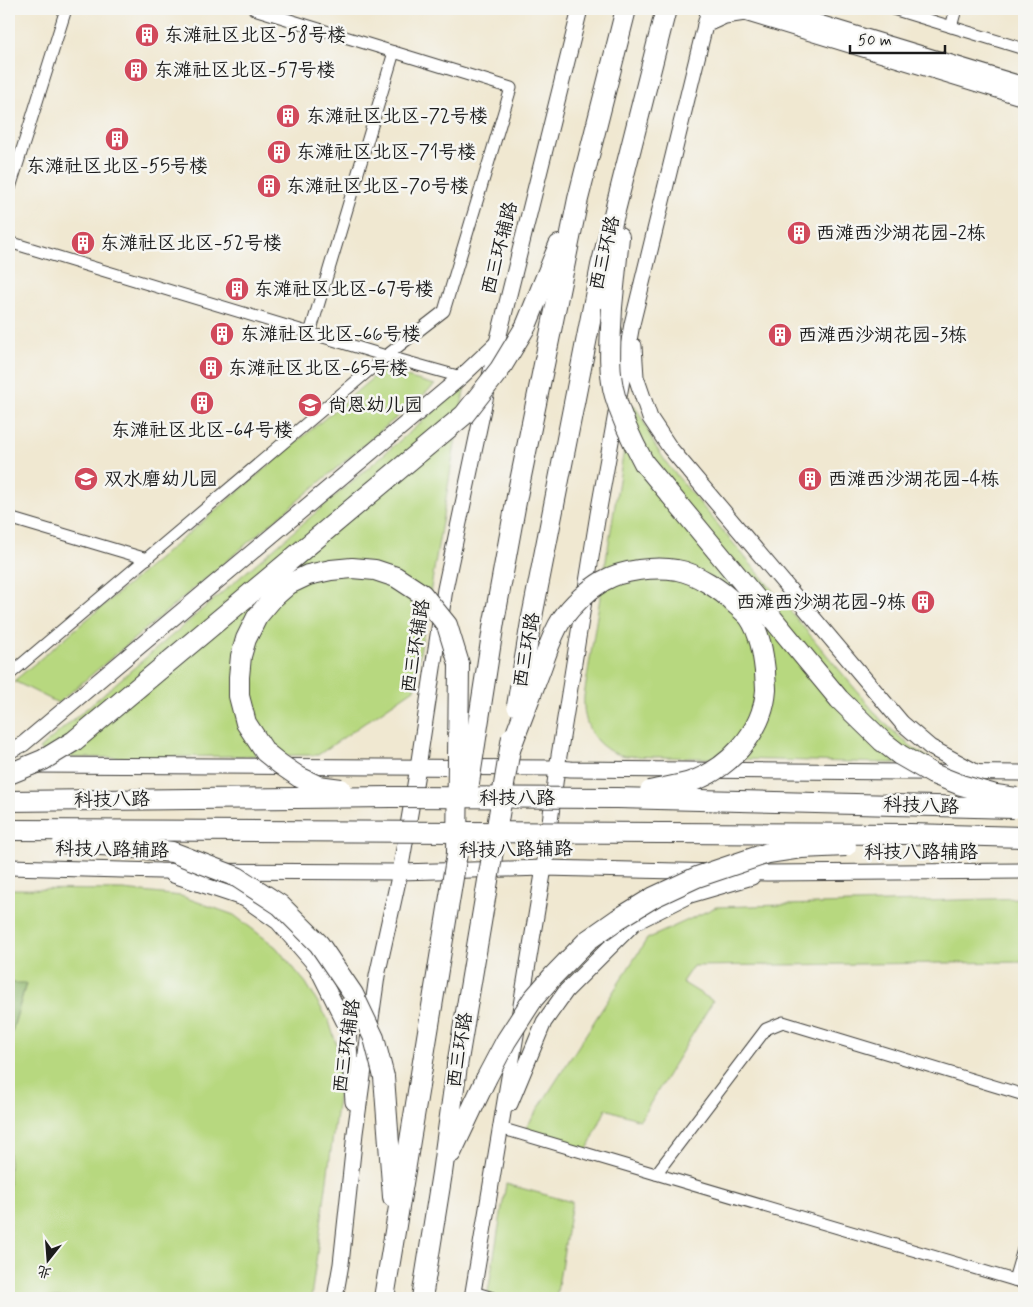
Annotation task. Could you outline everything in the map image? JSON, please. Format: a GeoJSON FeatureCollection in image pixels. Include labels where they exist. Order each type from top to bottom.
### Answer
{"type":"FeatureCollection","features":[{"type":"Feature","properties":{"kind":"highway","name":"西三环路"},"geometry":{"type":"LineString","coordinates":[[384,1298],[494,622],[518,491],[578,199],[626,9]]}},
{"type":"Feature","properties":{"kind":"highway","name":"西三环路"},"geometry":{"type":"LineString","coordinates":[[422,1298],[531,622],[601,266],[666,9]]}},
{"type":"Feature","properties":{"kind":"highway"},"geometry":{"type":"LineString","coordinates":[[625,169],[612,307],[610,359],[614,394],[628,433],[644,463],[840,699],[882,741],[900,755],[933,774],[1020,804]]}},
{"type":"Feature","properties":{"kind":"highway"},"geometry":{"type":"LineString","coordinates":[[9,774],[43,760],[74,741],[464,415],[500,369],[526,326],[578,199]]}},
{"type":"Feature","properties":{"kind":"highway"},"geometry":{"type":"LineString","coordinates":[[392,797],[318,786],[299,777],[266,752],[246,723],[239,696],[241,656],[246,639],[257,617],[273,598],[289,584],[308,575],[352,568],[375,570],[396,577],[422,594],[446,625],[459,664],[457,853]]}},
{"type":"Feature","properties":{"kind":"highway"},"geometry":{"type":"LineString","coordinates":[[510,750],[552,639],[562,620],[579,600],[604,580],[626,572],[654,569],[679,570],[703,580],[726,594],[749,618],[760,640],[766,689],[762,710],[754,728],[744,743],[733,756],[720,766],[688,782],[617,798]]}},
{"type":"Feature","properties":{"kind":"highway","name":"科技八路"},"geometry":{"type":"LineString","coordinates":[[9,801],[392,797],[617,798],[1020,804]]}},
{"type":"Feature","properties":{"kind":"highway","name":"科技八路"},"geometry":{"type":"LineString","coordinates":[[9,830],[910,834],[1024,837]]}},
{"type":"Feature","properties":{"kind":"highway"},"geometry":{"type":"LineString","coordinates":[[9,836],[36,842],[119,846],[172,852],[238,877],[280,905],[319,944],[352,994],[374,1038],[384,1077],[395,1232]]}},
{"type":"Feature","properties":{"kind":"highway"},"geometry":{"type":"LineString","coordinates":[[442,1173],[486,1079],[506,1041],[533,999],[588,940],[654,897],[698,877],[768,853],[801,848],[1024,837]]}},
{"type":"Feature","properties":{"kind":"main road","name":"西三环辅路"},"geometry":{"type":"LineString","coordinates":[[335,1298],[355,1133],[377,976],[400,872],[445,589],[497,343],[580,9]]}},
{"type":"Feature","properties":{"kind":"main road"},"geometry":{"type":"LineString","coordinates":[[472,1295],[544,868],[557,768],[596,523],[632,324],[710,9]]}},
{"type":"Feature","properties":{"kind":"main road"},"geometry":{"type":"LineString","coordinates":[[774,9],[1024,85]]}},
{"type":"Feature","properties":{"kind":"main road"},"geometry":{"type":"LineString","coordinates":[[705,25],[725,16],[745,13],[1024,98]]}},
{"type":"Feature","properties":{"kind":"main road"},"geometry":{"type":"LineString","coordinates":[[632,324],[636,377],[650,418],[670,448],[902,724],[930,746],[978,772]]}},
{"type":"Feature","properties":{"kind":"main road"},"geometry":{"type":"LineString","coordinates":[[9,751],[23,744],[462,377],[497,343]]}},
{"type":"Feature","properties":{"kind":"main road"},"geometry":{"type":"LineString","coordinates":[[9,765],[1024,773]]}},
{"type":"Feature","properties":{"kind":"main road","name":"科技八路辅路"},"geometry":{"type":"LineString","coordinates":[[9,867],[160,871],[400,872],[544,868],[767,873],[1024,871]]}},
{"type":"Feature","properties":{"kind":"main road"},"geometry":{"type":"LineString","coordinates":[[160,871],[245,899],[278,922],[316,966],[348,1030],[355,1133]]}},
{"type":"Feature","properties":{"kind":"main road"},"geometry":{"type":"LineString","coordinates":[[500,1128],[544,1022],[566,991],[634,923],[690,895],[767,873]]}},
{"type":"Feature","properties":{"kind":"street"},"geometry":{"type":"LineString","coordinates":[[9,191],[66,9]]}},
{"type":"Feature","properties":{"kind":"street"},"geometry":{"type":"LineString","coordinates":[[9,674],[147,560],[386,356],[444,311],[511,88],[254,9]]}},
{"type":"Feature","properties":{"kind":"street"},"geometry":{"type":"LineString","coordinates":[[893,9],[1024,49]]}},
{"type":"Feature","properties":{"kind":"street"},"geometry":{"type":"LineString","coordinates":[[951,27],[956,9]]}},
{"type":"Feature","properties":{"kind":"street"},"geometry":{"type":"LineString","coordinates":[[310,333],[394,52]]}},
{"type":"Feature","properties":{"kind":"street"},"geometry":{"type":"LineString","coordinates":[[9,242],[386,356],[462,377]]}},
{"type":"Feature","properties":{"kind":"street"},"geometry":{"type":"LineString","coordinates":[[9,518],[147,560]]}},
{"type":"Feature","properties":{"kind":"street"},"geometry":{"type":"LineString","coordinates":[[656,1174],[766,1029],[783,1022],[1024,1095]]}},
{"type":"Feature","properties":{"kind":"street"},"geometry":{"type":"LineString","coordinates":[[500,1128],[1019,1282],[1024,1246]]}},
{"type":"Feature","properties":{"kind":"street"},"geometry":{"type":"LineString","coordinates":[[472,1295],[493,1298]]}},
{"type":"Feature","properties":{"kind":"green space"},"geometry":{"type":"Polygon","coordinates":[[[382,370],[435,385],[58,703],[14,681],[382,370]]]}},
{"type":"Feature","properties":{"kind":"green space"},"geometry":{"type":"Polygon","coordinates":[[[465,385],[414,689],[318,755],[72,758],[46,755],[39,749],[465,385]]]}},
{"type":"Feature","properties":{"kind":"green space"},"geometry":{"type":"Polygon","coordinates":[[[631,406],[635,406],[654,444],[668,465],[882,721],[908,744],[931,760],[925,764],[625,756],[606,748],[592,735],[585,717],[584,696],[631,406]]]}},
{"type":"Feature","properties":{"kind":"green space"},"geometry":{"type":"Polygon","coordinates":[[[9,889],[123,890],[181,896],[234,915],[276,947],[306,983],[329,1021],[339,1053],[339,1091],[311,1298],[9,1298],[9,1042],[26,984],[9,983],[9,889]]]}},
{"type":"Feature","properties":{"kind":"green space"},"geometry":{"type":"Polygon","coordinates":[[[1024,898],[1024,962],[693,966],[682,982],[713,1001],[640,1120],[606,1109],[586,1152],[522,1134],[647,939],[716,907],[1024,898]]]}},
{"type":"Feature","properties":{"kind":"green space"},"geometry":{"type":"Polygon","coordinates":[[[9,983],[26,983],[9,1042],[9,983]]]}},
{"type":"Feature","properties":{"kind":"green space"},"geometry":{"type":"Polygon","coordinates":[[[506,1184],[572,1202],[556,1298],[487,1298],[506,1184]]]}},
{"type":"Feature","properties":{"kind":"place","name":"东滩社区北区-58号楼"},"geometry":{"type":"Point","coordinates":[147,35]}},
{"type":"Feature","properties":{"kind":"place","name":"东滩社区北区-57号楼"},"geometry":{"type":"Point","coordinates":[136,70]}},
{"type":"Feature","properties":{"kind":"place","name":"东滩社区北区-72号楼"},"geometry":{"type":"Point","coordinates":[288,116]}},
{"type":"Feature","properties":{"kind":"place","name":"东滩社区北区-55号楼"},"geometry":{"type":"Point","coordinates":[117,139]}},
{"type":"Feature","properties":{"kind":"place","name":"东滩社区北区-71号楼"},"geometry":{"type":"Point","coordinates":[279,152]}},
{"type":"Feature","properties":{"kind":"place","name":"东滩社区北区-70号楼"},"geometry":{"type":"Point","coordinates":[269,186]}},
{"type":"Feature","properties":{"kind":"place","name":"西滩西沙湖花园-2栋"},"geometry":{"type":"Point","coordinates":[799,233]}},
{"type":"Feature","properties":{"kind":"place","name":"东滩社区北区-52号楼"},"geometry":{"type":"Point","coordinates":[83,243]}},
{"type":"Feature","properties":{"kind":"place","name":"东滩社区北区-67号楼"},"geometry":{"type":"Point","coordinates":[237,289]}},
{"type":"Feature","properties":{"kind":"place","name":"东滩社区北区-66号楼"},"geometry":{"type":"Point","coordinates":[222,334]}},
{"type":"Feature","properties":{"kind":"place","name":"西滩西沙湖花园-3栋"},"geometry":{"type":"Point","coordinates":[780,335]}},
{"type":"Feature","properties":{"kind":"place","name":"东滩社区北区-65号楼"},"geometry":{"type":"Point","coordinates":[211,368]}},
{"type":"Feature","properties":{"kind":"place","name":"东滩社区北区-64号楼"},"geometry":{"type":"Point","coordinates":[202,403]}},
{"type":"Feature","properties":{"kind":"place","name":"尚恩幼儿园"},"geometry":{"type":"Point","coordinates":[310,405]}},
{"type":"Feature","properties":{"kind":"place","name":"双水磨幼儿园"},"geometry":{"type":"Point","coordinates":[86,479]}},
{"type":"Feature","properties":{"kind":"place","name":"西滩西沙湖花园-4栋"},"geometry":{"type":"Point","coordinates":[810,479]}},
{"type":"Feature","properties":{"kind":"place","name":"西滩西沙湖花园-9栋"},"geometry":{"type":"Point","coordinates":[923,602]}}]}
